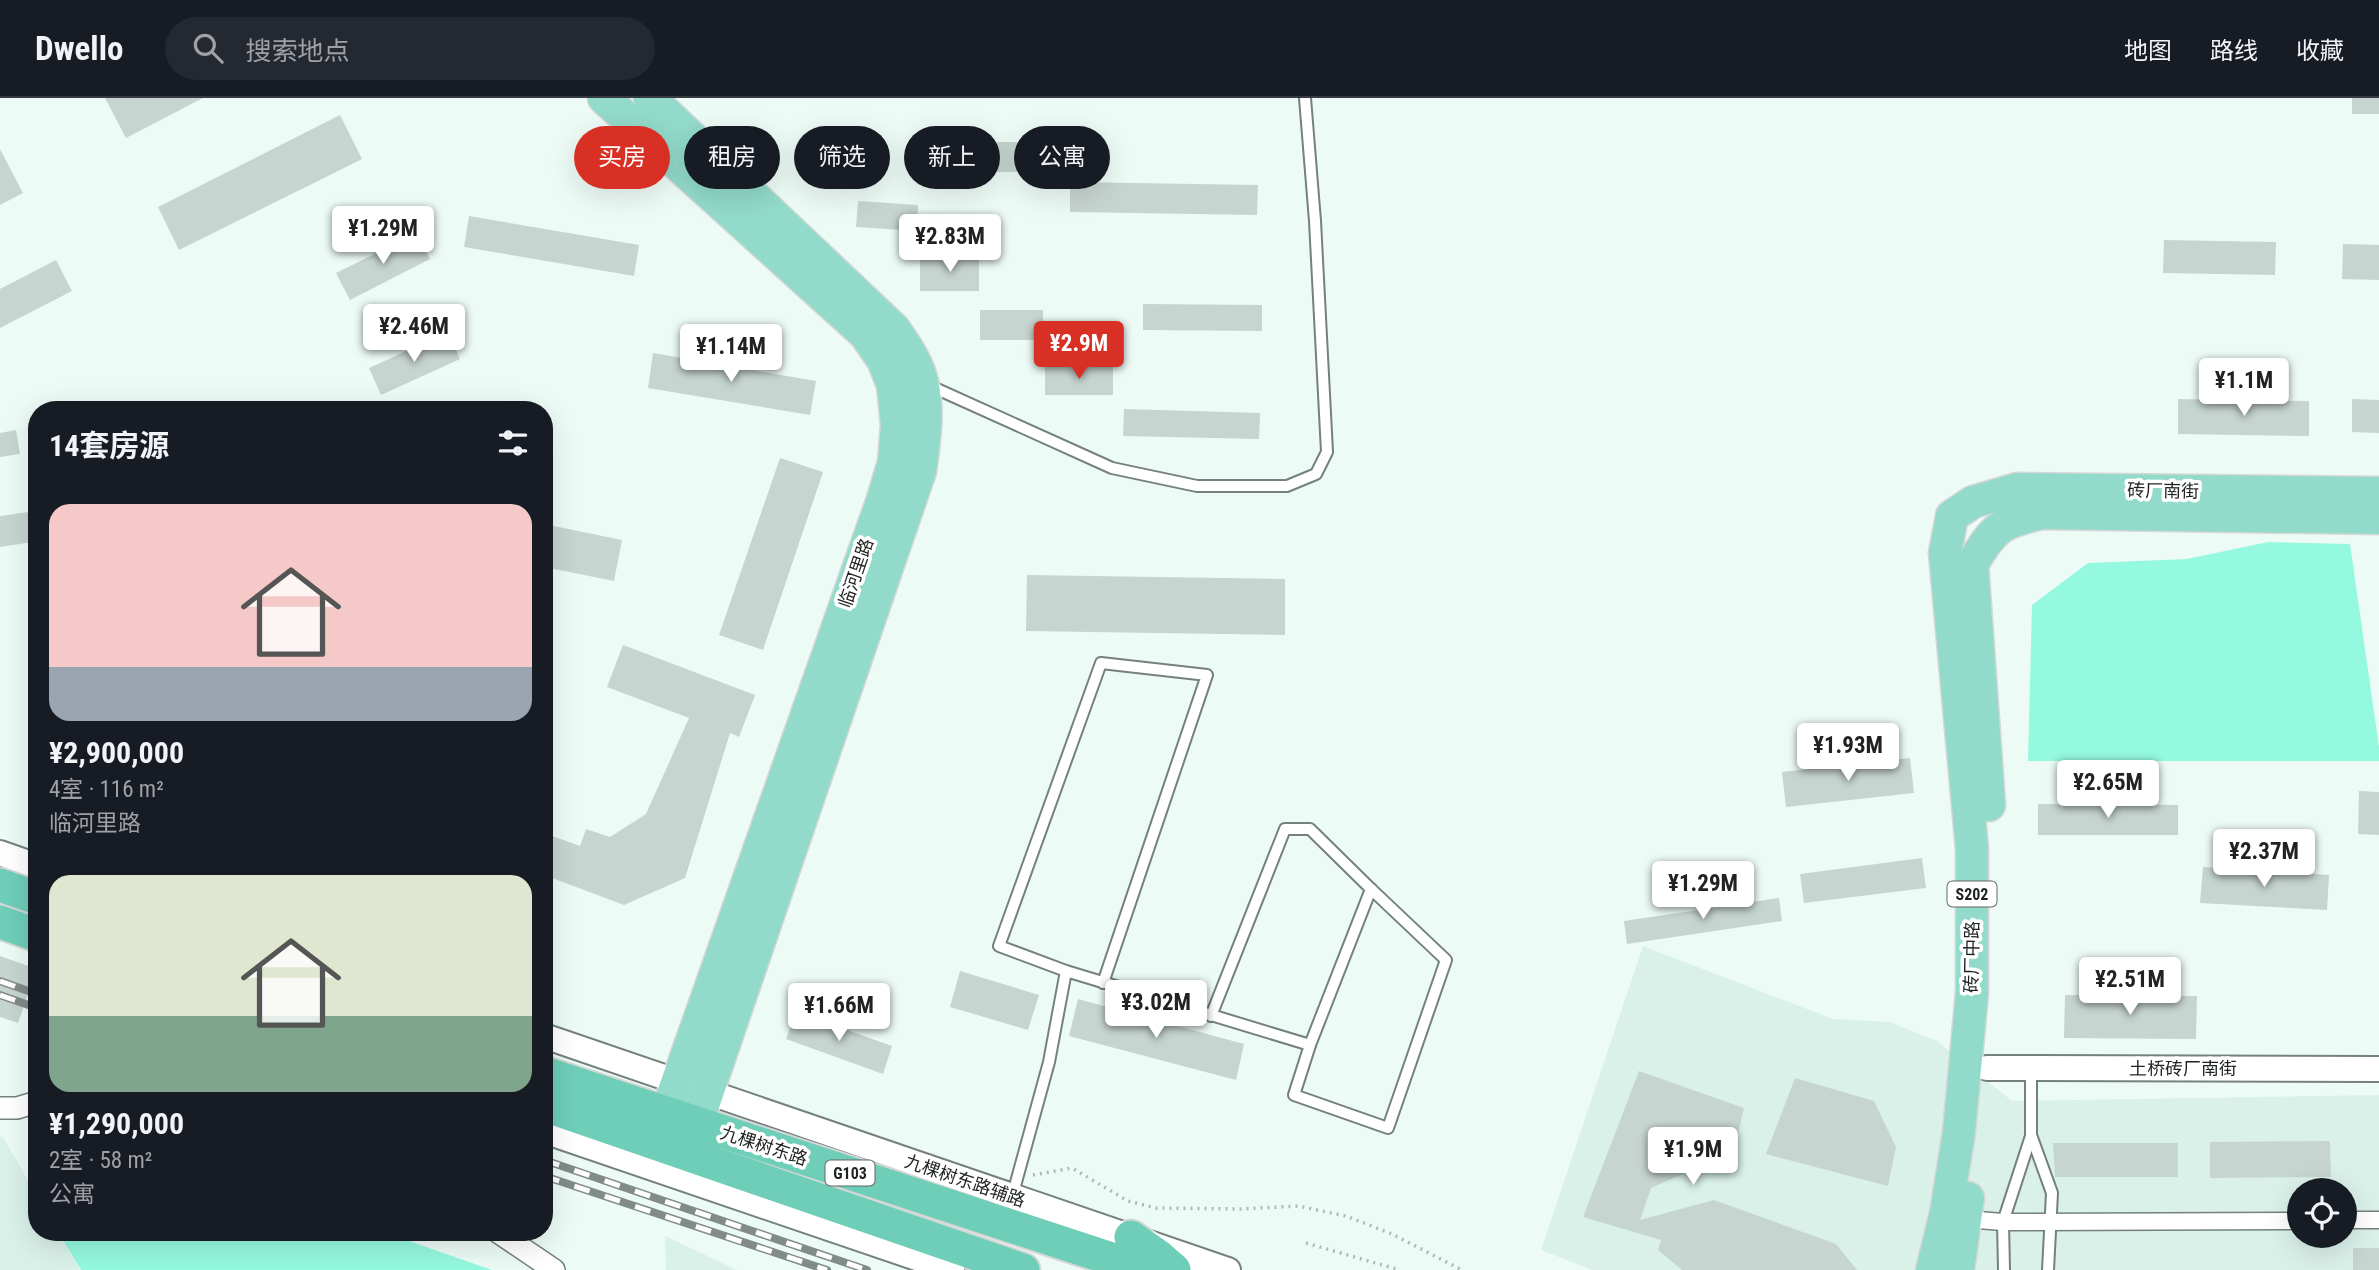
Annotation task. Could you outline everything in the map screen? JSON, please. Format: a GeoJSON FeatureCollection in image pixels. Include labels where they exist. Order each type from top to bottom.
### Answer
{"type":"FeatureCollection","features":[{"type":"Feature","properties":{"kind":"highway"},"geometry":{"type":"LineString","coordinates":[[0,885],[28,895]]}},
{"type":"Feature","properties":{"kind":"highway"},"geometry":{"type":"LineString","coordinates":[[0,922],[28,931]]}},
{"type":"Feature","properties":{"kind":"highway","name":"九棵树东路"},"geometry":{"type":"LineString","coordinates":[[553,1076],[1144,1270]]}},
{"type":"Feature","properties":{"kind":"highway","name":"九棵树东路"},"geometry":{"type":"LineString","coordinates":[[553,1108],[670,1150],[1002,1223]]}},
{"type":"Feature","properties":{"kind":"highway","name":"九棵树东路"},"geometry":{"type":"LineString","coordinates":[[1002,1223],[1023,1270]]}},
{"type":"Feature","properties":{"kind":"highway"},"geometry":{"type":"LineString","coordinates":[[1131,1237],[1174,1270]]}},
{"type":"Feature","properties":{"kind":"main road","name":"临河里路"},"geometry":{"type":"LineString","coordinates":[[604,98],[864,334],[883,360],[892,385],[897,425],[894,462],[883,499],[666,1113],[670,1150]]}},
{"type":"Feature","properties":{"kind":"main road","name":"临河里路"},"geometry":{"type":"LineString","coordinates":[[650,98],[894,329],[912,355],[922,382],[926,426],[920,471],[708,1093],[697,1124],[670,1150]]}},
{"type":"Feature","properties":{"kind":"main road","name":"砖厂南街"},"geometry":{"type":"LineString","coordinates":[[1952,516],[1973,502],[2017,489],[2379,493]]}},
{"type":"Feature","properties":{"kind":"main road","name":"砖厂南街"},"geometry":{"type":"LineString","coordinates":[[1991,534],[2013,520],[2042,513],[2379,518]]}},
{"type":"Feature","properties":{"kind":"main road","name":"砖厂中路"},"geometry":{"type":"LineString","coordinates":[[1931,1270],[1946,1213],[1959,1132],[1972,993],[1972,849],[1945,553],[1952,516]]}},
{"type":"Feature","properties":{"kind":"main road","name":"砖厂中路"},"geometry":{"type":"LineString","coordinates":[[1958,1270],[1987,1068],[1991,996],[1993,873],[1972,564],[1991,534]]}},
{"type":"Feature","properties":{"kind":"street"},"geometry":{"type":"LineString","coordinates":[[0,853],[28,863]]}},
{"type":"Feature","properties":{"kind":"street","name":"九棵树东路辅路"},"geometry":{"type":"LineString","coordinates":[[553,1039],[708,1093],[1002,1223],[1131,1237],[1228,1270]]}},
{"type":"Feature","properties":{"kind":"street","name":"土桥砖厂南街"},"geometry":{"type":"LineString","coordinates":[[1987,1068],[2379,1069]]}},
{"type":"Feature","properties":{"kind":"street"},"geometry":{"type":"LineString","coordinates":[[0,1108],[28,1105]]}},
{"type":"Feature","properties":{"kind":"street"},"geometry":{"type":"LineString","coordinates":[[553,1134],[952,1270]]}},
{"type":"Feature","properties":{"kind":"street"},"geometry":{"type":"LineString","coordinates":[[1965,1219],[2003,1222],[2287,1221]]}},
{"type":"Feature","properties":{"kind":"street"},"geometry":{"type":"LineString","coordinates":[[2357,1220],[2379,1220]]}},
{"type":"Feature","properties":{"kind":"street"},"geometry":{"type":"LineString","coordinates":[[511,1241],[554,1270]]}},
{"type":"Feature","properties":{"kind":"lane"},"geometry":{"type":"LineString","coordinates":[[922,382],[1112,468],[1197,486],[1287,486],[1316,474],[1327,452],[1315,221],[1305,98]]}},
{"type":"Feature","properties":{"kind":"lane"},"geometry":{"type":"LineString","coordinates":[[1103,983],[1206,674],[1101,663],[999,946],[1103,983],[1310,1045]]}},
{"type":"Feature","properties":{"kind":"lane"},"geometry":{"type":"LineString","coordinates":[[1211,1016],[1286,829],[1310,829],[1446,960],[1388,1128],[1294,1095],[1310,1045],[1371,889]]}},
{"type":"Feature","properties":{"kind":"lane"},"geometry":{"type":"LineString","coordinates":[[1002,1223],[1049,1062],[1066,971]]}},
{"type":"Feature","properties":{"kind":"lane"},"geometry":{"type":"LineString","coordinates":[[2004,1270],[2003,1222],[2031,1136],[2031,1069]]}},
{"type":"Feature","properties":{"kind":"lane"},"geometry":{"type":"LineString","coordinates":[[2031,1136],[2052,1193],[2048,1270]]}},
{"type":"Feature","properties":{"kind":"path"},"geometry":{"type":"LineString","coordinates":[[1002,1223],[1072,1168],[1128,1201],[1156,1209],[1298,1206],[1346,1216],[1392,1234],[1462,1270]]}},
{"type":"Feature","properties":{"kind":"path"},"geometry":{"type":"LineString","coordinates":[[1306,1243],[1400,1270]]}},
{"type":"Feature","properties":{"kind":"shaded area"},"geometry":{"type":"Polygon","coordinates":[[[1643,946],[1833,1019],[1890,1022],[1937,1041],[2012,1101],[2379,1095],[2379,1270],[1592,1270],[1541,1250],[1643,946]]]}},
{"type":"Feature","properties":{"kind":"shaded area"},"geometry":{"type":"Polygon","coordinates":[[[0,1136],[28,1180],[28,1241],[63,1241],[80,1270],[0,1270],[0,1136]]]}},
{"type":"Feature","properties":{"kind":"shaded area"},"geometry":{"type":"Polygon","coordinates":[[[665,1236],[737,1270],[666,1270],[665,1236]]]}},
{"type":"Feature","properties":{"kind":"green space"},"geometry":{"type":"Polygon","coordinates":[[[2268,542],[2350,544],[2379,761],[2028,761],[2032,605],[2088,563],[2187,559],[2268,542]]]}},
{"type":"Feature","properties":{"kind":"green space"},"geometry":{"type":"Polygon","coordinates":[[[63,1241],[409,1241],[492,1270],[81,1270],[63,1241]]]}},
{"type":"Feature","properties":{"kind":"building"},"geometry":{"type":"Polygon","coordinates":[[[105,98],[203,98],[126,138],[105,98]]]}},
{"type":"Feature","properties":{"kind":"building"},"geometry":{"type":"Polygon","coordinates":[[[2352,98],[2379,98],[2379,114],[2352,114],[2352,98]]]}},
{"type":"Feature","properties":{"kind":"building"},"geometry":{"type":"Polygon","coordinates":[[[340,115],[362,159],[179,250],[158,207],[340,115]]]}},
{"type":"Feature","properties":{"kind":"building"},"geometry":{"type":"Polygon","coordinates":[[[1000,142],[1014,142],[1014,172],[1000,172],[1000,142]]]}},
{"type":"Feature","properties":{"kind":"building"},"geometry":{"type":"Polygon","coordinates":[[[0,149],[23,193],[0,205],[0,149]]]}},
{"type":"Feature","properties":{"kind":"building"},"geometry":{"type":"Polygon","coordinates":[[[1110,183],[1258,185],[1257,215],[1070,212],[1070,189],[1110,189],[1110,183]]]}},
{"type":"Feature","properties":{"kind":"building"},"geometry":{"type":"Polygon","coordinates":[[[858,201],[918,205],[917,231],[856,227],[858,201]]]}},
{"type":"Feature","properties":{"kind":"building"},"geometry":{"type":"Polygon","coordinates":[[[469,216],[639,245],[634,276],[464,247],[469,216]]]}},
{"type":"Feature","properties":{"kind":"building"},"geometry":{"type":"Polygon","coordinates":[[[417,233],[430,259],[350,300],[336,273],[417,233]]]}},
{"type":"Feature","properties":{"kind":"building"},"geometry":{"type":"Polygon","coordinates":[[[2164,240],[2276,242],[2275,275],[2163,273],[2164,240]]]}},
{"type":"Feature","properties":{"kind":"building"},"geometry":{"type":"Polygon","coordinates":[[[2343,244],[2379,245],[2379,280],[2342,279],[2343,244]]]}},
{"type":"Feature","properties":{"kind":"building"},"geometry":{"type":"Polygon","coordinates":[[[920,258],[979,258],[979,291],[920,291],[920,258]]]}},
{"type":"Feature","properties":{"kind":"building"},"geometry":{"type":"Polygon","coordinates":[[[56,260],[72,291],[0,328],[0,289],[56,260]]]}},
{"type":"Feature","properties":{"kind":"building"},"geometry":{"type":"Polygon","coordinates":[[[1143,304],[1262,305],[1262,331],[1143,330],[1143,304]]]}},
{"type":"Feature","properties":{"kind":"building"},"geometry":{"type":"Polygon","coordinates":[[[980,310],[1043,310],[1043,340],[980,340],[980,310]]]}},
{"type":"Feature","properties":{"kind":"building"},"geometry":{"type":"Polygon","coordinates":[[[448,332],[460,359],[381,395],[369,368],[448,332]]]}},
{"type":"Feature","properties":{"kind":"building"},"geometry":{"type":"Polygon","coordinates":[[[653,353],[816,381],[810,415],[648,388],[653,353]]]}},
{"type":"Feature","properties":{"kind":"building"},"geometry":{"type":"Polygon","coordinates":[[[1045,367],[1113,367],[1113,395],[1045,395],[1045,367]]]}},
{"type":"Feature","properties":{"kind":"building"},"geometry":{"type":"Polygon","coordinates":[[[2178,399],[2309,401],[2309,436],[2178,434],[2178,399]]]}},
{"type":"Feature","properties":{"kind":"building"},"geometry":{"type":"Polygon","coordinates":[[[2352,399],[2379,400],[2379,433],[2352,432],[2352,399]]]}},
{"type":"Feature","properties":{"kind":"building"},"geometry":{"type":"Polygon","coordinates":[[[1124,409],[1260,413],[1259,439],[1123,436],[1124,409]]]}},
{"type":"Feature","properties":{"kind":"building"},"geometry":{"type":"Polygon","coordinates":[[[16,430],[20,454],[0,457],[0,433],[16,430]]]}},
{"type":"Feature","properties":{"kind":"building"},"geometry":{"type":"Polygon","coordinates":[[[780,458],[823,472],[763,650],[719,635],[780,458]]]}},
{"type":"Feature","properties":{"kind":"building"},"geometry":{"type":"Polygon","coordinates":[[[28,512],[28,543],[0,547],[0,516],[28,512]]]}},
{"type":"Feature","properties":{"kind":"building"},"geometry":{"type":"Polygon","coordinates":[[[553,526],[622,540],[614,581],[553,569],[553,526]]]}},
{"type":"Feature","properties":{"kind":"building"},"geometry":{"type":"Polygon","coordinates":[[[1027,575],[1285,579],[1285,635],[1026,631],[1027,575]]]}},
{"type":"Feature","properties":{"kind":"building"},"geometry":{"type":"Polygon","coordinates":[[[623,645],[755,695],[739,737],[730,733],[685,878],[624,905],[553,878],[553,836],[580,846],[586,829],[610,837],[646,814],[689,718],[607,687],[623,645]]]}},
{"type":"Feature","properties":{"kind":"building"},"geometry":{"type":"Polygon","coordinates":[[[1910,758],[1914,793],[1786,807],[1782,772],[1910,758]]]}},
{"type":"Feature","properties":{"kind":"building"},"geometry":{"type":"Polygon","coordinates":[[[2359,791],[2379,792],[2379,835],[2358,834],[2359,791]]]}},
{"type":"Feature","properties":{"kind":"building"},"geometry":{"type":"Polygon","coordinates":[[[2038,804],[2178,805],[2178,835],[2038,835],[2038,804]]]}},
{"type":"Feature","properties":{"kind":"building"},"geometry":{"type":"Polygon","coordinates":[[[1922,858],[1926,888],[1804,903],[1800,874],[1922,858]]]}},
{"type":"Feature","properties":{"kind":"building"},"geometry":{"type":"Polygon","coordinates":[[[2203,867],[2329,875],[2327,910],[2200,903],[2203,867]]]}},
{"type":"Feature","properties":{"kind":"building"},"geometry":{"type":"Polygon","coordinates":[[[1779,898],[1782,921],[1627,944],[1624,921],[1779,898]]]}},
{"type":"Feature","properties":{"kind":"building"},"geometry":{"type":"Polygon","coordinates":[[[0,956],[28,966],[28,995],[18,1023],[0,1017],[0,956]]]}},
{"type":"Feature","properties":{"kind":"building"},"geometry":{"type":"Polygon","coordinates":[[[960,971],[1039,995],[1028,1030],[950,1007],[960,971]]]}},
{"type":"Feature","properties":{"kind":"building"},"geometry":{"type":"Polygon","coordinates":[[[2065,995],[2197,996],[2196,1039],[2064,1038],[2065,995]]]}},
{"type":"Feature","properties":{"kind":"building"},"geometry":{"type":"Polygon","coordinates":[[[1078,999],[1244,1044],[1236,1080],[1069,1036],[1078,999]]]}},
{"type":"Feature","properties":{"kind":"building"},"geometry":{"type":"Polygon","coordinates":[[[796,1012],[892,1046],[883,1074],[786,1039],[796,1012]]]}},
{"type":"Feature","properties":{"kind":"building"},"geometry":{"type":"Polygon","coordinates":[[[1639,1071],[1744,1108],[1734,1151],[1651,1188],[1640,1220],[1714,1200],[1836,1244],[1857,1270],[1682,1270],[1658,1250],[1661,1240],[1583,1217],[1639,1071]]]}},
{"type":"Feature","properties":{"kind":"building"},"geometry":{"type":"Polygon","coordinates":[[[1795,1078],[1874,1101],[1896,1147],[1888,1186],[1766,1154],[1795,1078]]]}},
{"type":"Feature","properties":{"kind":"building"},"geometry":{"type":"Polygon","coordinates":[[[2330,1141],[2331,1177],[2210,1178],[2210,1142],[2330,1141]]]}},
{"type":"Feature","properties":{"kind":"building"},"geometry":{"type":"Polygon","coordinates":[[[2053,1143],[2178,1143],[2178,1177],[2055,1177],[2053,1143]]]}},
{"type":"Feature","properties":{"kind":"building"},"geometry":{"type":"Polygon","coordinates":[[[2353,1248],[2379,1248],[2379,1270],[2353,1270],[2353,1248]]]}},
{"type":"Feature","properties":{"kind":"railway"},"geometry":{"type":"LineString","coordinates":[[0,981],[28,991]]}},
{"type":"Feature","properties":{"kind":"railway"},"geometry":{"type":"LineString","coordinates":[[0,995],[28,1005]]}},
{"type":"Feature","properties":{"kind":"railway"},"geometry":{"type":"LineString","coordinates":[[553,1163],[867,1270]]}},
{"type":"Feature","properties":{"kind":"railway"},"geometry":{"type":"LineString","coordinates":[[553,1179],[827,1270]]}}]}
